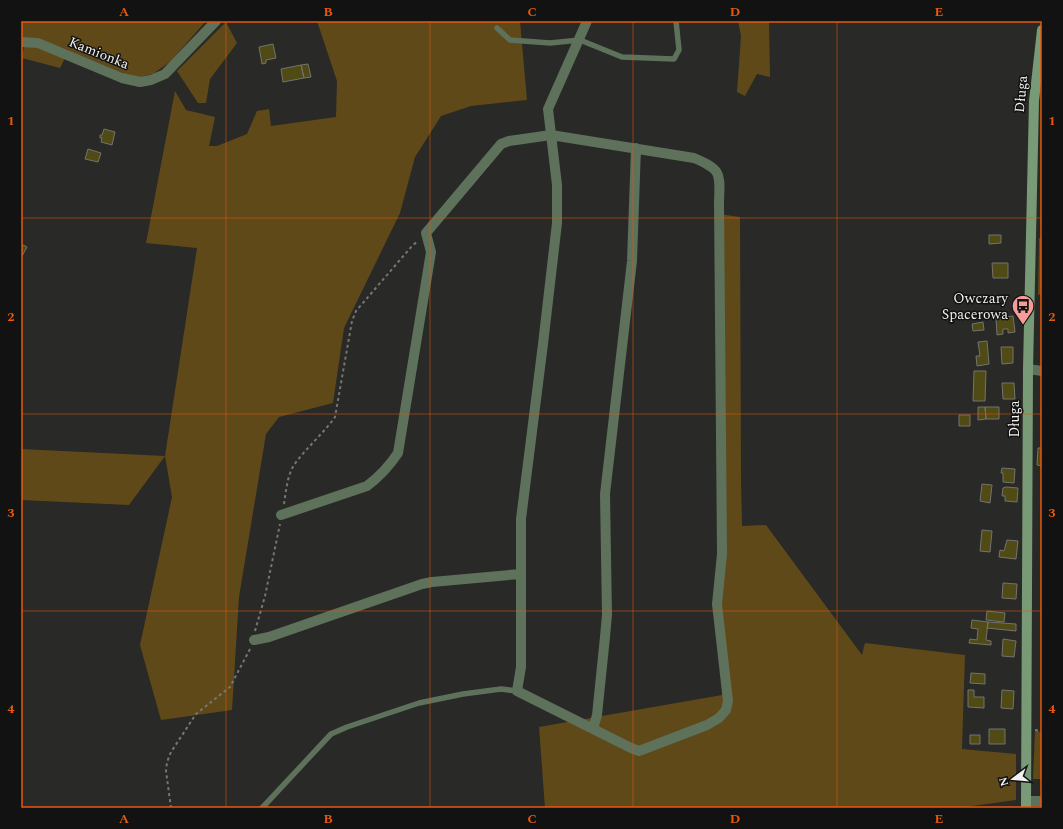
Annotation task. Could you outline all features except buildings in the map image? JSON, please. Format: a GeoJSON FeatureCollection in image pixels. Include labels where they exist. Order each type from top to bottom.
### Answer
{"type":"FeatureCollection","features":[{"type":"Feature","properties":{"kind":"street","name":"Kamionka"},"geometry":{"type":"LineString","coordinates":[[21,42],[38,43],[122,78],[140,82],[151,80],[165,74],[216,21]]}},
{"type":"Feature","properties":{"kind":"street"},"geometry":{"type":"LineString","coordinates":[[282,515],[367,486],[375,480],[398,453],[431,252],[426,233],[501,144],[509,141],[551,134],[694,158],[710,164],[715,168],[720,184],[722,554],[717,604],[728,701],[726,710],[719,718],[707,725],[639,751],[518,691],[521,667],[521,519],[544,344],[557,223],[557,185],[551,134],[548,109],[580,40],[587,21]]}},
{"type":"Feature","properties":{"kind":"street","name":"Długa"},"geometry":{"type":"LineString","coordinates":[[1026,804],[1028,369],[1034,102],[1042,30]]}},
{"type":"Feature","properties":{"kind":"street"},"geometry":{"type":"LineString","coordinates":[[593,729],[597,715],[607,615],[605,494],[632,261],[636,148]]}},
{"type":"Feature","properties":{"kind":"street"},"geometry":{"type":"LineString","coordinates":[[1028,369],[1042,371]]}},
{"type":"Feature","properties":{"kind":"street"},"geometry":{"type":"LineString","coordinates":[[254,640],[276,635],[422,584],[520,574]]}},
{"type":"Feature","properties":{"kind":"street"},"geometry":{"type":"LineString","coordinates":[[1026,804],[1042,801]]}},
{"type":"Feature","properties":{"kind":"lane"},"geometry":{"type":"LineString","coordinates":[[497,28],[510,40],[550,43],[580,40],[622,57],[674,59],[678,50],[676,21]]}},
{"type":"Feature","properties":{"kind":"lane"},"geometry":{"type":"LineString","coordinates":[[262,808],[332,734],[347,727],[419,703],[463,694],[501,689],[518,691]]}},
{"type":"Feature","properties":{"kind":"path"},"geometry":{"type":"LineString","coordinates":[[171,808],[166,771],[167,762],[171,752],[196,714],[230,687],[254,640],[265,596],[289,476],[294,466],[335,417],[352,321],[356,311],[412,246],[426,233]]}},
{"type":"Feature","properties":{"kind":"path"},"geometry":{"type":"LineString","coordinates":[[1033,730],[1042,731]]}},
{"type":"Feature","properties":{"kind":"shaded area"},"geometry":{"type":"Polygon","coordinates":[[[21,21],[206,21],[171,61],[153,74],[135,78],[42,40],[21,38],[21,21]]]}},
{"type":"Feature","properties":{"kind":"shaded area"},"geometry":{"type":"Polygon","coordinates":[[[317,21],[520,21],[527,100],[471,106],[441,116],[415,157],[400,213],[344,328],[333,403],[279,417],[266,434],[239,597],[232,710],[161,720],[140,645],[172,497],[165,456],[197,248],[146,243],[175,91],[186,110],[215,117],[209,146],[217,146],[247,134],[257,111],[269,109],[271,126],[336,117],[337,81],[317,21]]]}},
{"type":"Feature","properties":{"kind":"shaded area"},"geometry":{"type":"Polygon","coordinates":[[[738,21],[769,21],[770,77],[757,74],[745,96],[737,92],[741,36],[738,21]]]}},
{"type":"Feature","properties":{"kind":"shaded area"},"geometry":{"type":"Polygon","coordinates":[[[226,22],[237,43],[210,79],[206,103],[198,103],[177,71],[226,22]]]}},
{"type":"Feature","properties":{"kind":"shaded area"},"geometry":{"type":"Polygon","coordinates":[[[24,47],[40,47],[65,58],[60,68],[22,58],[24,47]]]}},
{"type":"Feature","properties":{"kind":"shaded area"},"geometry":{"type":"Polygon","coordinates":[[[719,214],[740,217],[742,526],[766,525],[862,655],[865,643],[965,655],[962,749],[1016,754],[1016,800],[958,808],[545,808],[539,727],[722,695],[719,214]]]}},
{"type":"Feature","properties":{"kind":"shaded area"},"geometry":{"type":"Polygon","coordinates":[[[1039,238],[1042,238],[1042,294],[1038,295],[1039,238]]]}},
{"type":"Feature","properties":{"kind":"shaded area"},"geometry":{"type":"Polygon","coordinates":[[[21,449],[165,456],[129,505],[21,500],[21,449]]]}},
{"type":"Feature","properties":{"kind":"shaded area"},"geometry":{"type":"Polygon","coordinates":[[[1035,731],[1042,732],[1042,779],[1033,779],[1035,731]]]}},
{"type":"Feature","properties":{"kind":"place","name":"Owczary Spacerowa"},"geometry":{"type":"Point","coordinates":[1023,326]}}]}
